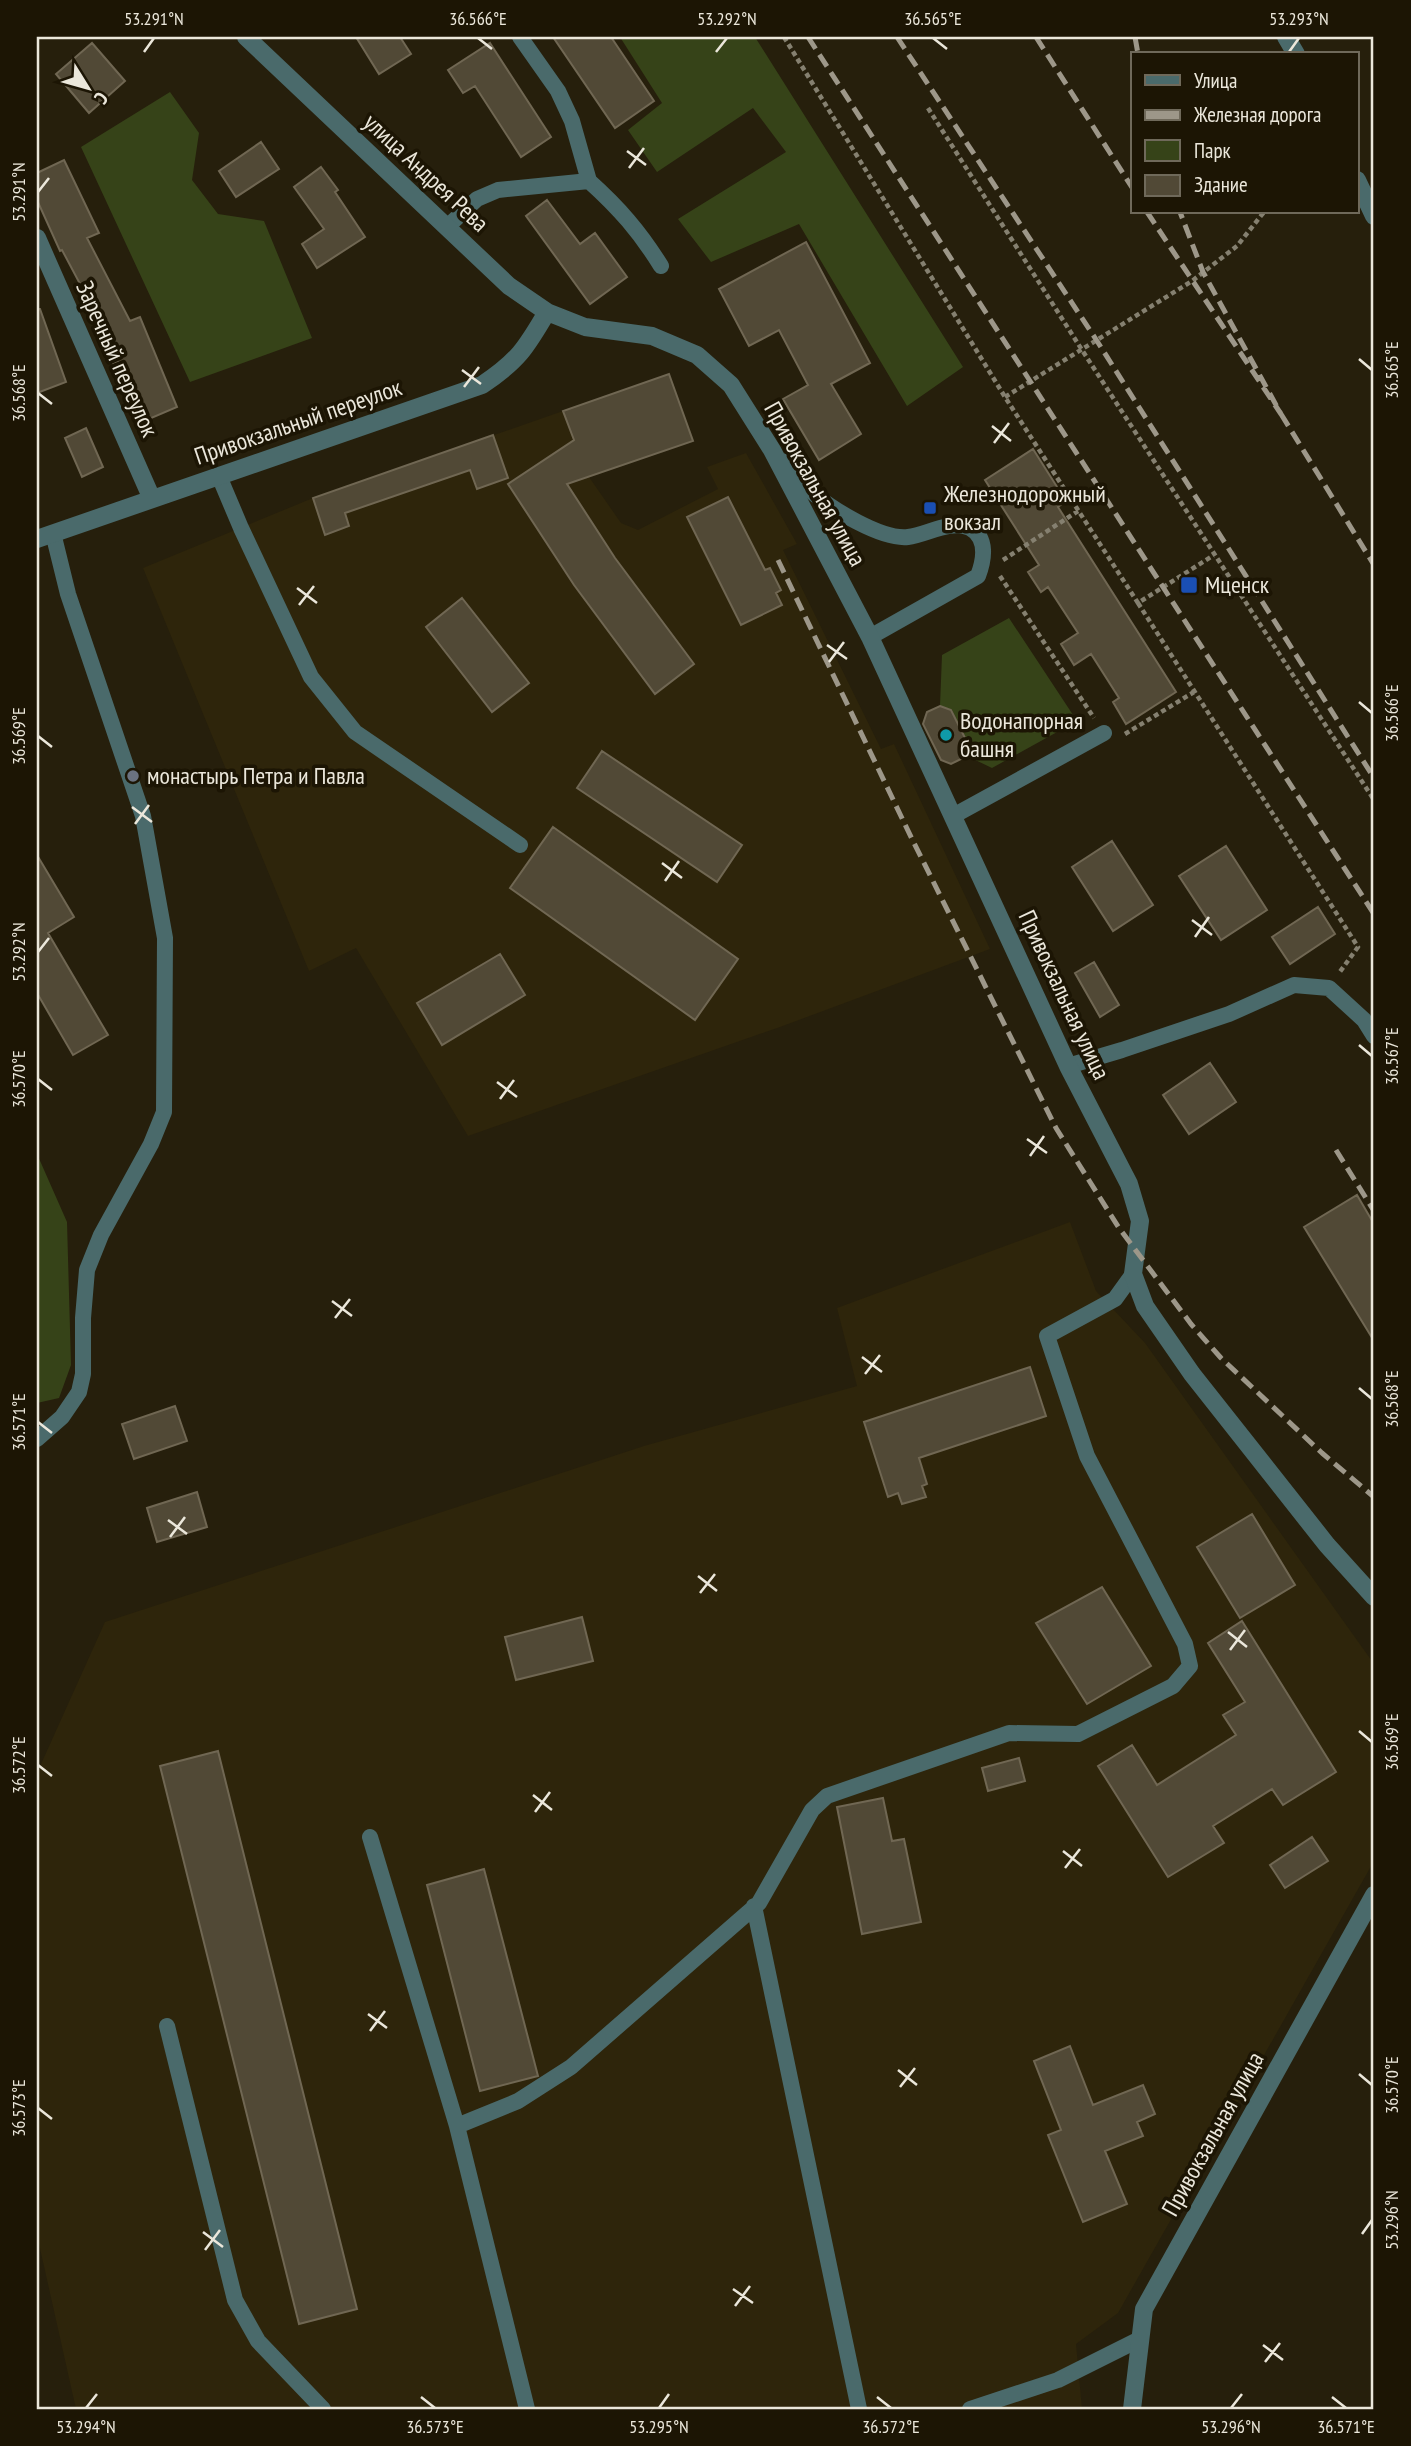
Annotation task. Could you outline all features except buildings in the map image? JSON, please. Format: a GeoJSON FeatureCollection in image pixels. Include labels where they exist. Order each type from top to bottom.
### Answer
{"type":"FeatureCollection","features":[{"type":"Feature","properties":{"kind":"street","name":"улица Андрея Рева"},"geometry":{"type":"LineString","coordinates":[[246,37],[509,286],[547,312],[585,327],[652,336],[697,355],[731,385]]}},
{"type":"Feature","properties":{"kind":"street"},"geometry":{"type":"LineString","coordinates":[[1358,182],[1374,216]]}},
{"type":"Feature","properties":{"kind":"street","name":"Заречный переулок"},"geometry":{"type":"LineString","coordinates":[[37,238],[152,499]]}},
{"type":"Feature","properties":{"kind":"street","name":"Привокзальный переулок"},"geometry":{"type":"LineString","coordinates":[[45,536],[482,385],[504,370],[524,350],[547,312]]}},
{"type":"Feature","properties":{"kind":"street","name":"Привокзальная улица"},"geometry":{"type":"LineString","coordinates":[[731,385],[772,450],[870,637],[1068,1066],[1129,1184],[1140,1221],[1133,1274],[1145,1306],[1192,1374],[1327,1545],[1374,1597]]}},
{"type":"Feature","properties":{"kind":"street","name":"Привокзальная улица"},"geometry":{"type":"LineString","coordinates":[[1132,2409],[1144,2309],[1374,1895]]}},
{"type":"Feature","properties":{"kind":"lane"},"geometry":{"type":"LineString","coordinates":[[520,37],[558,91],[589,181],[620,208],[661,266]]}},
{"type":"Feature","properties":{"kind":"lane"},"geometry":{"type":"LineString","coordinates":[[447,227],[477,199],[498,190],[589,181]]}},
{"type":"Feature","properties":{"kind":"lane"},"geometry":{"type":"LineString","coordinates":[[772,450],[813,494],[846,515],[889,536],[908,537],[952,525],[974,530],[981,540],[984,551],[978,576],[870,637]]}},
{"type":"Feature","properties":{"kind":"lane"},"geometry":{"type":"LineString","coordinates":[[219,476],[311,677],[355,732],[520,845]]}},
{"type":"Feature","properties":{"kind":"lane"},"geometry":{"type":"LineString","coordinates":[[37,1439],[62,1417],[79,1392],[83,1374],[83,1318],[88,1270],[101,1235],[151,1144],[164,1112],[165,938],[143,816],[68,594],[45,536]]}},
{"type":"Feature","properties":{"kind":"lane"},"geometry":{"type":"LineString","coordinates":[[953,816],[1104,733]]}},
{"type":"Feature","properties":{"kind":"lane"},"geometry":{"type":"LineString","coordinates":[[1068,1066],[1122,1051],[1229,1014],[1294,985],[1329,988],[1364,1020],[1374,1036]]}},
{"type":"Feature","properties":{"kind":"lane"},"geometry":{"type":"LineString","coordinates":[[457,2126],[518,2101],[571,2067],[759,1903],[812,1810],[827,1796],[1009,1734],[1078,1734],[1172,1686],[1190,1666],[1185,1644],[1087,1456],[1047,1336],[1115,1299],[1133,1274]]}},
{"type":"Feature","properties":{"kind":"lane"},"geometry":{"type":"LineString","coordinates":[[370,1837],[457,2126],[527,2409]]}},
{"type":"Feature","properties":{"kind":"lane"},"geometry":{"type":"LineString","coordinates":[[754,1906],[859,2409]]}},
{"type":"Feature","properties":{"kind":"lane"},"geometry":{"type":"LineString","coordinates":[[167,2026],[236,2300],[258,2341],[323,2409]]}},
{"type":"Feature","properties":{"kind":"lane"},"geometry":{"type":"LineString","coordinates":[[970,2409],[1058,2380],[1140,2339]]}},
{"type":"Feature","properties":{"kind":"path"},"geometry":{"type":"LineString","coordinates":[[784,37],[1005,397],[1358,947],[1329,988]]}},
{"type":"Feature","properties":{"kind":"path"},"geometry":{"type":"LineString","coordinates":[[928,108],[1374,800]]}},
{"type":"Feature","properties":{"kind":"path"},"geometry":{"type":"LineString","coordinates":[[1005,397],[1192,281],[1237,246],[1262,214]]}},
{"type":"Feature","properties":{"kind":"path"},"geometry":{"type":"LineString","coordinates":[[1079,511],[994,566],[1104,733],[1125,735],[1194,692]]}},
{"type":"Feature","properties":{"kind":"path"},"geometry":{"type":"LineString","coordinates":[[1138,603],[1214,555]]}},
{"type":"Feature","properties":{"kind":"shaded area"},"geometry":{"type":"Polygon","coordinates":[[[563,411],[589,477],[621,523],[638,530],[718,489],[707,467],[746,453],[797,544],[783,550],[881,749],[894,744],[990,949],[780,1027],[468,1136],[356,948],[309,971],[143,568],[313,498],[563,411]]]}},
{"type":"Feature","properties":{"kind":"shaded area"},"geometry":{"type":"Polygon","coordinates":[[[1070,1222],[1096,1291],[1145,1343],[1374,1664],[1374,1861],[1118,2313],[1076,2344],[1082,2409],[76,2409],[37,2235],[37,1773],[105,1622],[644,1446],[857,1386],[837,1308],[1070,1222]]]}},
{"type":"Feature","properties":{"kind":"green space"},"geometry":{"type":"Polygon","coordinates":[[[620,37],[755,37],[963,367],[907,406],[799,224],[711,262],[678,219],[786,152],[753,108],[657,172],[628,130],[662,103],[620,37]]]}},
{"type":"Feature","properties":{"kind":"green space"},"geometry":{"type":"Polygon","coordinates":[[[170,92],[199,133],[192,180],[218,214],[264,221],[312,338],[190,382],[81,147],[170,92]]]}},
{"type":"Feature","properties":{"kind":"green space"},"geometry":{"type":"Polygon","coordinates":[[[1009,618],[1077,721],[992,768],[967,756],[969,746],[952,710],[940,706],[942,655],[1009,618]]]}},
{"type":"Feature","properties":{"kind":"green space"},"geometry":{"type":"Polygon","coordinates":[[[37,1154],[67,1222],[71,1365],[59,1398],[37,1403],[37,1154]]]}},
{"type":"Feature","properties":{"kind":"railway"},"geometry":{"type":"LineString","coordinates":[[808,37],[1374,914]]}},
{"type":"Feature","properties":{"kind":"railway"},"geometry":{"type":"LineString","coordinates":[[897,37],[1097,341],[1374,778]]}},
{"type":"Feature","properties":{"kind":"railway"},"geometry":{"type":"LineString","coordinates":[[1036,37],[1131,186]]}},
{"type":"Feature","properties":{"kind":"railway"},"geometry":{"type":"LineString","coordinates":[[1135,37],[1138,52]]}},
{"type":"Feature","properties":{"kind":"railway"},"geometry":{"type":"LineString","coordinates":[[1148,214],[1281,414],[1203,272],[1181,214]]}},
{"type":"Feature","properties":{"kind":"railway"},"geometry":{"type":"LineString","coordinates":[[1281,414],[1374,565]]}},
{"type":"Feature","properties":{"kind":"railway"},"geometry":{"type":"LineString","coordinates":[[778,560],[912,839],[1056,1128],[1119,1228],[1191,1324],[1221,1358],[1322,1453],[1374,1497]]}},
{"type":"Feature","properties":{"kind":"railway"},"geometry":{"type":"LineString","coordinates":[[1336,1150],[1374,1211]]}},
{"type":"Feature","properties":{"kind":"place","name":"Железнодорожный вокзал"},"geometry":{"type":"Point","coordinates":[930,508]}},
{"type":"Feature","properties":{"kind":"place","name":"Мценск"},"geometry":{"type":"Point","coordinates":[1189,585]}},
{"type":"Feature","properties":{"kind":"place","name":"Водонапорная башня"},"geometry":{"type":"Point","coordinates":[946,735]}},
{"type":"Feature","properties":{"kind":"place","name":"монастырь Петра и Павла"},"geometry":{"type":"Point","coordinates":[133,776]}}]}
